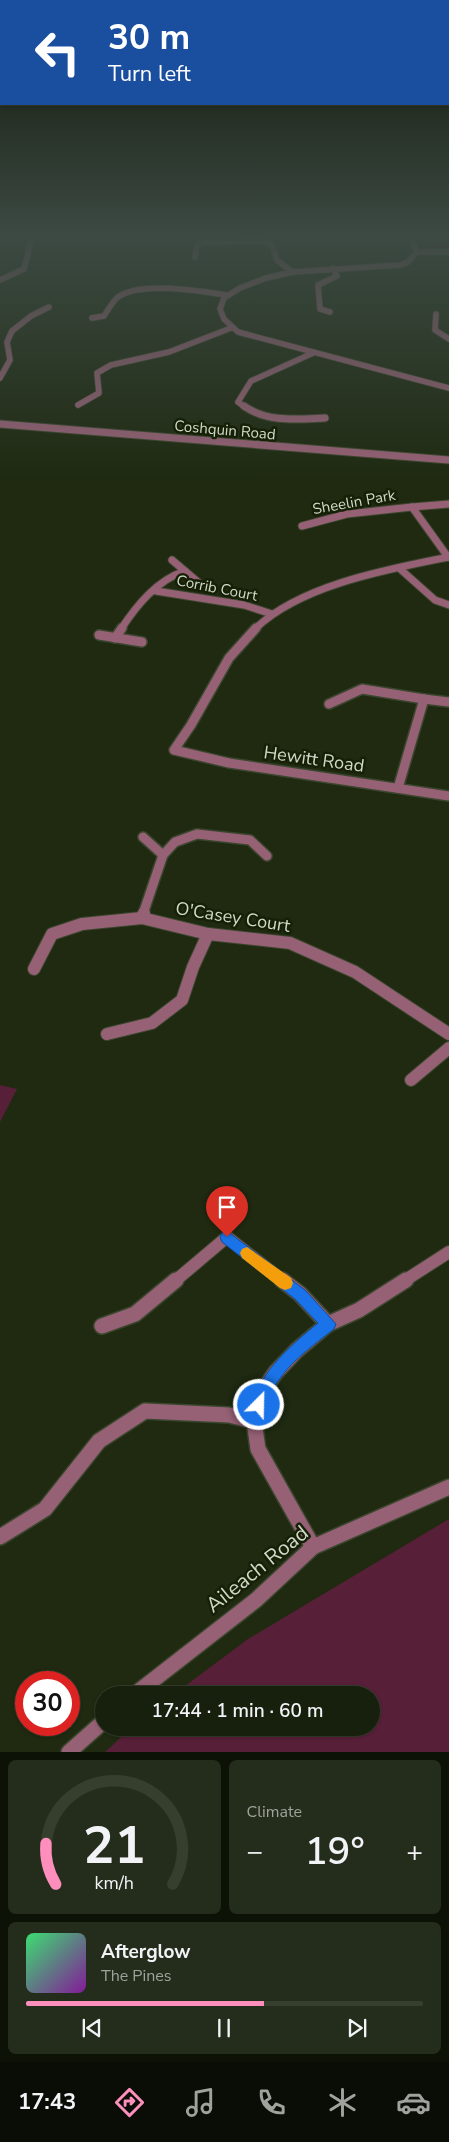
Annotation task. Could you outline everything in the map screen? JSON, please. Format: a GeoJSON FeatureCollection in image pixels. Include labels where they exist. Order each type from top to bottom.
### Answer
{"type":"FeatureCollection","features":[{"type":"Feature","properties":{"kind":"street"},"geometry":{"type":"LineString","coordinates":[[0,378],[9,365],[10,353],[3,343],[29,317]]}},
{"type":"Feature","properties":{"kind":"street"},"geometry":{"type":"LineString","coordinates":[[92,318],[99,317]]}},
{"type":"Feature","properties":{"kind":"street"},"geometry":{"type":"LineString","coordinates":[[223,317],[231,328],[264,340],[449,388]]}},
{"type":"Feature","properties":{"kind":"street"},"geometry":{"type":"LineString","coordinates":[[436,317],[435,330],[449,339]]}},
{"type":"Feature","properties":{"kind":"street"},"geometry":{"type":"LineString","coordinates":[[78,405],[99,393],[97,373],[111,365],[168,352],[190,342],[231,328]]}},
{"type":"Feature","properties":{"kind":"street"},"geometry":{"type":"LineString","coordinates":[[313,353],[251,381],[238,402],[253,414],[278,419],[325,418]]}},
{"type":"Feature","properties":{"kind":"street","name":"Coshquin Road"},"geometry":{"type":"LineString","coordinates":[[0,424],[449,460]]}},
{"type":"Feature","properties":{"kind":"street","name":"Sheelin Park"},"geometry":{"type":"LineString","coordinates":[[302,526],[348,514],[449,504]]}},
{"type":"Feature","properties":{"kind":"street","name":"Sheelin Park"},"geometry":{"type":"LineString","coordinates":[[412,507],[449,557]]}},
{"type":"Feature","properties":{"kind":"street"},"geometry":{"type":"LineString","coordinates":[[272,614],[355,579],[449,557]]}},
{"type":"Feature","properties":{"kind":"street","name":"Corrib Court"},"geometry":{"type":"LineString","coordinates":[[172,560],[199,583]]}},
{"type":"Feature","properties":{"kind":"street"},"geometry":{"type":"LineString","coordinates":[[399,568],[435,600],[449,605]]}},
{"type":"Feature","properties":{"kind":"street","name":"Corrib Court"},"geometry":{"type":"LineString","coordinates":[[116,638],[136,607],[170,576],[185,571]]}},
{"type":"Feature","properties":{"kind":"street","name":"Corrib Court"},"geometry":{"type":"LineString","coordinates":[[156,590],[244,605],[272,614]]}},
{"type":"Feature","properties":{"kind":"street","name":"Hewitt Road"},"geometry":{"type":"LineString","coordinates":[[272,614],[238,646],[220,672],[185,737],[174,750],[229,763],[449,796]]}},
{"type":"Feature","properties":{"kind":"street"},"geometry":{"type":"LineString","coordinates":[[99,635],[142,642]]}},
{"type":"Feature","properties":{"kind":"street"},"geometry":{"type":"LineString","coordinates":[[329,704],[362,689],[449,702]]}},
{"type":"Feature","properties":{"kind":"street"},"geometry":{"type":"LineString","coordinates":[[398,788],[424,699]]}},
{"type":"Feature","properties":{"kind":"street"},"geometry":{"type":"LineString","coordinates":[[142,918],[163,855],[175,842],[197,834],[250,840],[267,856]]}},
{"type":"Feature","properties":{"kind":"street"},"geometry":{"type":"LineString","coordinates":[[144,837],[163,855]]}},
{"type":"Feature","properties":{"kind":"street","name":"O'Casey Court"},"geometry":{"type":"LineString","coordinates":[[34,969],[52,934],[82,924],[142,918],[208,934],[290,943],[356,972],[449,1034]]}},
{"type":"Feature","properties":{"kind":"street"},"geometry":{"type":"LineString","coordinates":[[107,1034],[152,1023],[182,1000],[193,967],[208,934]]}},
{"type":"Feature","properties":{"kind":"street"},"geometry":{"type":"LineString","coordinates":[[410,1080],[449,1048]]}},
{"type":"Feature","properties":{"kind":"street"},"geometry":{"type":"LineString","coordinates":[[102,1326],[135,1314],[227,1237],[300,1294],[328,1324]]}},
{"type":"Feature","properties":{"kind":"street"},"geometry":{"type":"LineString","coordinates":[[313,1548],[258,1449],[254,1421],[264,1389],[276,1372],[296,1350],[328,1324],[358,1310],[449,1252]]}},
{"type":"Feature","properties":{"kind":"street"},"geometry":{"type":"LineString","coordinates":[[0,1537],[45,1509],[99,1441],[145,1411],[229,1415],[254,1421]]}},
{"type":"Feature","properties":{"kind":"street","name":"Aileach Road"},"geometry":{"type":"LineString","coordinates":[[146,1686],[256,1600],[313,1548],[449,1487]]}},
{"type":"Feature","properties":{"kind":"street"},"geometry":{"type":"LineString","coordinates":[[69,1752],[95,1729]]}},
{"type":"Feature","properties":{"kind":"shaded area"},"geometry":{"type":"Polygon","coordinates":[[[0,1085],[17,1089],[0,1122],[0,1085]]]}},
{"type":"Feature","properties":{"kind":"shaded area"},"geometry":{"type":"Polygon","coordinates":[[[449,1519],[449,1752],[105,1752],[122,1736],[380,1736],[380,1686],[185,1686],[248,1639],[449,1519]]]}},
{"type":"Feature","properties":{"kind":"slow traffic"},"geometry":{"type":"LineString","coordinates":[[247,1253],[285,1283]]}},
{"type":"Feature","properties":{"kind":"route"},"geometry":{"type":"LineString","coordinates":[[227,1237],[300,1294],[328,1324],[296,1350],[276,1372],[264,1389],[259,1405]]}}]}
